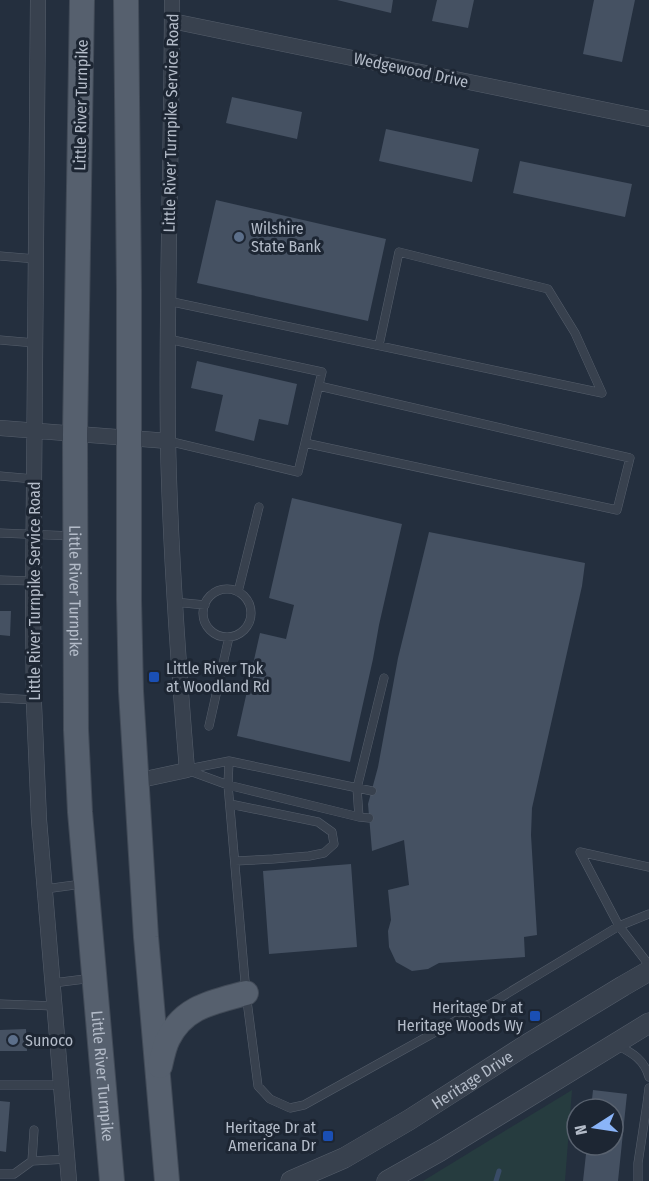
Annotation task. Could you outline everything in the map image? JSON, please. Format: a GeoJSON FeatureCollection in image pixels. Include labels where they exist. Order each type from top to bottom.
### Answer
{"type":"FeatureCollection","features":[{"type":"Feature","properties":{"kind":"main road","name":"Little River Turnpike"},"geometry":{"type":"LineString","coordinates":[[82,0],[75,435],[76,730],[86,883],[112,1181]]}},
{"type":"Feature","properties":{"kind":"main road"},"geometry":{"type":"LineString","coordinates":[[126,0],[131,691],[146,937],[167,1181]]}},
{"type":"Feature","properties":{"kind":"main road"},"geometry":{"type":"LineString","coordinates":[[157,1074],[168,1040],[177,1024],[193,1010],[246,993]]}},
{"type":"Feature","properties":{"kind":"street","name":"Little River Turnpike Service Road"},"geometry":{"type":"LineString","coordinates":[[38,0],[34,700],[39,820],[69,1181]]}},
{"type":"Feature","properties":{"kind":"street","name":"Little River Turnpike Service Road"},"geometry":{"type":"LineString","coordinates":[[172,0],[168,441],[174,603],[187,770]]}},
{"type":"Feature","properties":{"kind":"street","name":"Wedgewood Drive"},"geometry":{"type":"LineString","coordinates":[[172,21],[649,118]]}},
{"type":"Feature","properties":{"kind":"street"},"geometry":{"type":"LineString","coordinates":[[0,429],[168,441]]}},
{"type":"Feature","properties":{"kind":"street"},"geometry":{"type":"LineString","coordinates":[[135,781],[187,770]]}},
{"type":"Feature","properties":{"kind":"street","name":"Heritage Drive"},"geometry":{"type":"LineString","coordinates":[[291,1181],[344,1158],[363,1147],[649,971]]}},
{"type":"Feature","properties":{"kind":"street"},"geometry":{"type":"LineString","coordinates":[[387,1181],[649,1023]]}},
{"type":"Feature","properties":{"kind":"lane"},"geometry":{"type":"LineString","coordinates":[[168,301],[602,393],[574,333],[548,289],[399,252],[379,345]]}},
{"type":"Feature","properties":{"kind":"lane"},"geometry":{"type":"LineString","coordinates":[[0,256],[36,259]]}},
{"type":"Feature","properties":{"kind":"lane"},"geometry":{"type":"LineString","coordinates":[[168,339],[322,372],[298,472],[168,441]]}},
{"type":"Feature","properties":{"kind":"lane"},"geometry":{"type":"LineString","coordinates":[[0,340],[35,343]]}},
{"type":"Feature","properties":{"kind":"lane"},"geometry":{"type":"LineString","coordinates":[[305,443],[617,510],[630,458],[319,386]]}},
{"type":"Feature","properties":{"kind":"lane"},"geometry":{"type":"LineString","coordinates":[[0,476],[34,480]]}},
{"type":"Feature","properties":{"kind":"lane"},"geometry":{"type":"LineString","coordinates":[[238,592],[259,507]]}},
{"type":"Feature","properties":{"kind":"lane"},"geometry":{"type":"LineString","coordinates":[[0,533],[75,536]]}},
{"type":"Feature","properties":{"kind":"lane"},"geometry":{"type":"LineString","coordinates":[[0,580],[33,580]]}},
{"type":"Feature","properties":{"kind":"lane"},"geometry":{"type":"LineString","coordinates":[[230,589],[238,592],[249,603],[251,610],[248,625],[237,635],[229,637],[214,633],[205,620],[203,612],[205,604],[215,592],[230,589]]}},
{"type":"Feature","properties":{"kind":"lane"},"geometry":{"type":"LineString","coordinates":[[174,603],[205,604]]}},
{"type":"Feature","properties":{"kind":"lane"},"geometry":{"type":"LineString","coordinates":[[209,726],[229,637]]}},
{"type":"Feature","properties":{"kind":"lane"},"geometry":{"type":"LineString","coordinates":[[359,817],[357,788],[384,678]]}},
{"type":"Feature","properties":{"kind":"lane"},"geometry":{"type":"LineString","coordinates":[[0,698],[34,700]]}},
{"type":"Feature","properties":{"kind":"lane"},"geometry":{"type":"LineString","coordinates":[[229,761],[228,785],[246,993],[258,1086],[270,1099],[290,1108],[304,1105],[475,1010],[490,1004],[619,926],[649,914]]}},
{"type":"Feature","properties":{"kind":"lane"},"geometry":{"type":"LineString","coordinates":[[187,770],[229,761],[372,791]]}},
{"type":"Feature","properties":{"kind":"lane"},"geometry":{"type":"LineString","coordinates":[[187,770],[228,785],[369,818]]}},
{"type":"Feature","properties":{"kind":"lane"},"geometry":{"type":"LineString","coordinates":[[230,804],[318,822],[332,832],[334,844],[324,853],[309,856],[235,861]]}},
{"type":"Feature","properties":{"kind":"lane"},"geometry":{"type":"LineString","coordinates":[[649,867],[580,852],[619,926],[649,965]]}},
{"type":"Feature","properties":{"kind":"lane"},"geometry":{"type":"LineString","coordinates":[[45,889],[86,883]]}},
{"type":"Feature","properties":{"kind":"lane"},"geometry":{"type":"LineString","coordinates":[[53,982],[94,977]]}},
{"type":"Feature","properties":{"kind":"lane"},"geometry":{"type":"LineString","coordinates":[[0,1004],[55,1006]]}},
{"type":"Feature","properties":{"kind":"lane"},"geometry":{"type":"LineString","coordinates":[[615,1044],[634,1054],[646,1067],[649,1077]]}},
{"type":"Feature","properties":{"kind":"lane"},"geometry":{"type":"LineString","coordinates":[[0,1085],[62,1085]]}},
{"type":"Feature","properties":{"kind":"lane"},"geometry":{"type":"LineString","coordinates":[[638,1181],[638,1163],[649,1088]]}},
{"type":"Feature","properties":{"kind":"lane"},"geometry":{"type":"LineString","coordinates":[[32,1161],[34,1130]]}},
{"type":"Feature","properties":{"kind":"lane"},"geometry":{"type":"LineString","coordinates":[[0,1174],[14,1174],[32,1161],[68,1159]]}},
{"type":"Feature","properties":{"kind":"green space"},"geometry":{"type":"Polygon","coordinates":[[[572,1090],[571,1097],[565,1097],[565,1157],[567,1157],[565,1181],[423,1181],[572,1090]]]}},
{"type":"Feature","properties":{"kind":"building"},"geometry":{"type":"Polygon","coordinates":[[[337,0],[393,0],[391,13],[337,0]]]}},
{"type":"Feature","properties":{"kind":"building"},"geometry":{"type":"Polygon","coordinates":[[[437,0],[474,0],[468,28],[432,21],[437,0]]]}},
{"type":"Feature","properties":{"kind":"building"},"geometry":{"type":"Polygon","coordinates":[[[594,0],[635,0],[622,62],[583,54],[594,0]]]}},
{"type":"Feature","properties":{"kind":"building"},"geometry":{"type":"Polygon","coordinates":[[[232,97],[302,112],[297,139],[226,123],[232,97]]]}},
{"type":"Feature","properties":{"kind":"building"},"geometry":{"type":"Polygon","coordinates":[[[386,129],[479,149],[472,182],[379,161],[386,129]]]}},
{"type":"Feature","properties":{"kind":"building"},"geometry":{"type":"Polygon","coordinates":[[[520,161],[632,184],[625,217],[513,193],[520,161]]]}},
{"type":"Feature","properties":{"kind":"building"},"geometry":{"type":"Polygon","coordinates":[[[216,200],[386,239],[368,321],[197,283],[216,200]]]}},
{"type":"Feature","properties":{"kind":"building"},"geometry":{"type":"Polygon","coordinates":[[[197,361],[297,384],[288,425],[259,419],[254,441],[215,431],[223,395],[191,388],[197,361]]]}},
{"type":"Feature","properties":{"kind":"building"},"geometry":{"type":"Polygon","coordinates":[[[292,498],[402,524],[350,762],[237,736],[260,633],[286,639],[294,605],[269,598],[292,498]]]}},
{"type":"Feature","properties":{"kind":"building"},"geometry":{"type":"Polygon","coordinates":[[[429,532],[585,563],[582,586],[532,808],[531,835],[537,935],[524,937],[525,957],[439,963],[428,969],[412,971],[396,962],[389,947],[388,931],[391,920],[388,890],[409,885],[404,840],[372,851],[368,804],[378,767],[398,658],[429,532]]]}},
{"type":"Feature","properties":{"kind":"building"},"geometry":{"type":"Polygon","coordinates":[[[0,611],[11,611],[10,636],[0,635],[0,611]]]}},
{"type":"Feature","properties":{"kind":"building"},"geometry":{"type":"Polygon","coordinates":[[[351,864],[357,947],[269,954],[263,871],[351,864]]]}},
{"type":"Feature","properties":{"kind":"building","name":"Sunoco"},"geometry":{"type":"Polygon","coordinates":[[[26,1029],[27,1051],[0,1051],[0,1030],[26,1029]]]}},
{"type":"Feature","properties":{"kind":"building"},"geometry":{"type":"Polygon","coordinates":[[[593,1090],[627,1094],[625,1113],[625,1097],[592,1097],[593,1090]]]}},
{"type":"Feature","properties":{"kind":"building"},"geometry":{"type":"Polygon","coordinates":[[[0,1101],[10,1102],[6,1152],[0,1151],[0,1101]]]}},
{"type":"Feature","properties":{"kind":"building"},"geometry":{"type":"Polygon","coordinates":[[[586,1157],[620,1157],[618,1181],[583,1181],[586,1157]]]}},
{"type":"Feature","properties":{"kind":"waterway"},"geometry":{"type":"LineString","coordinates":[[496,1181],[499,1171]]}},
{"type":"Feature","properties":{"kind":"place","name":"Wilshire State Bank"},"geometry":{"type":"Point","coordinates":[239,237]}},
{"type":"Feature","properties":{"kind":"place","name":"Little River Tpk at Woodland Rd"},"geometry":{"type":"Point","coordinates":[154,677]}},
{"type":"Feature","properties":{"kind":"place","name":"Heritage Dr at Heritage Woods Wy"},"geometry":{"type":"Point","coordinates":[535,1016]}},
{"type":"Feature","properties":{"kind":"place","name":"Sunoco"},"geometry":{"type":"Point","coordinates":[13,1040]}},
{"type":"Feature","properties":{"kind":"place","name":"Heritage Dr at Americana Dr"},"geometry":{"type":"Point","coordinates":[328,1136]}}]}
